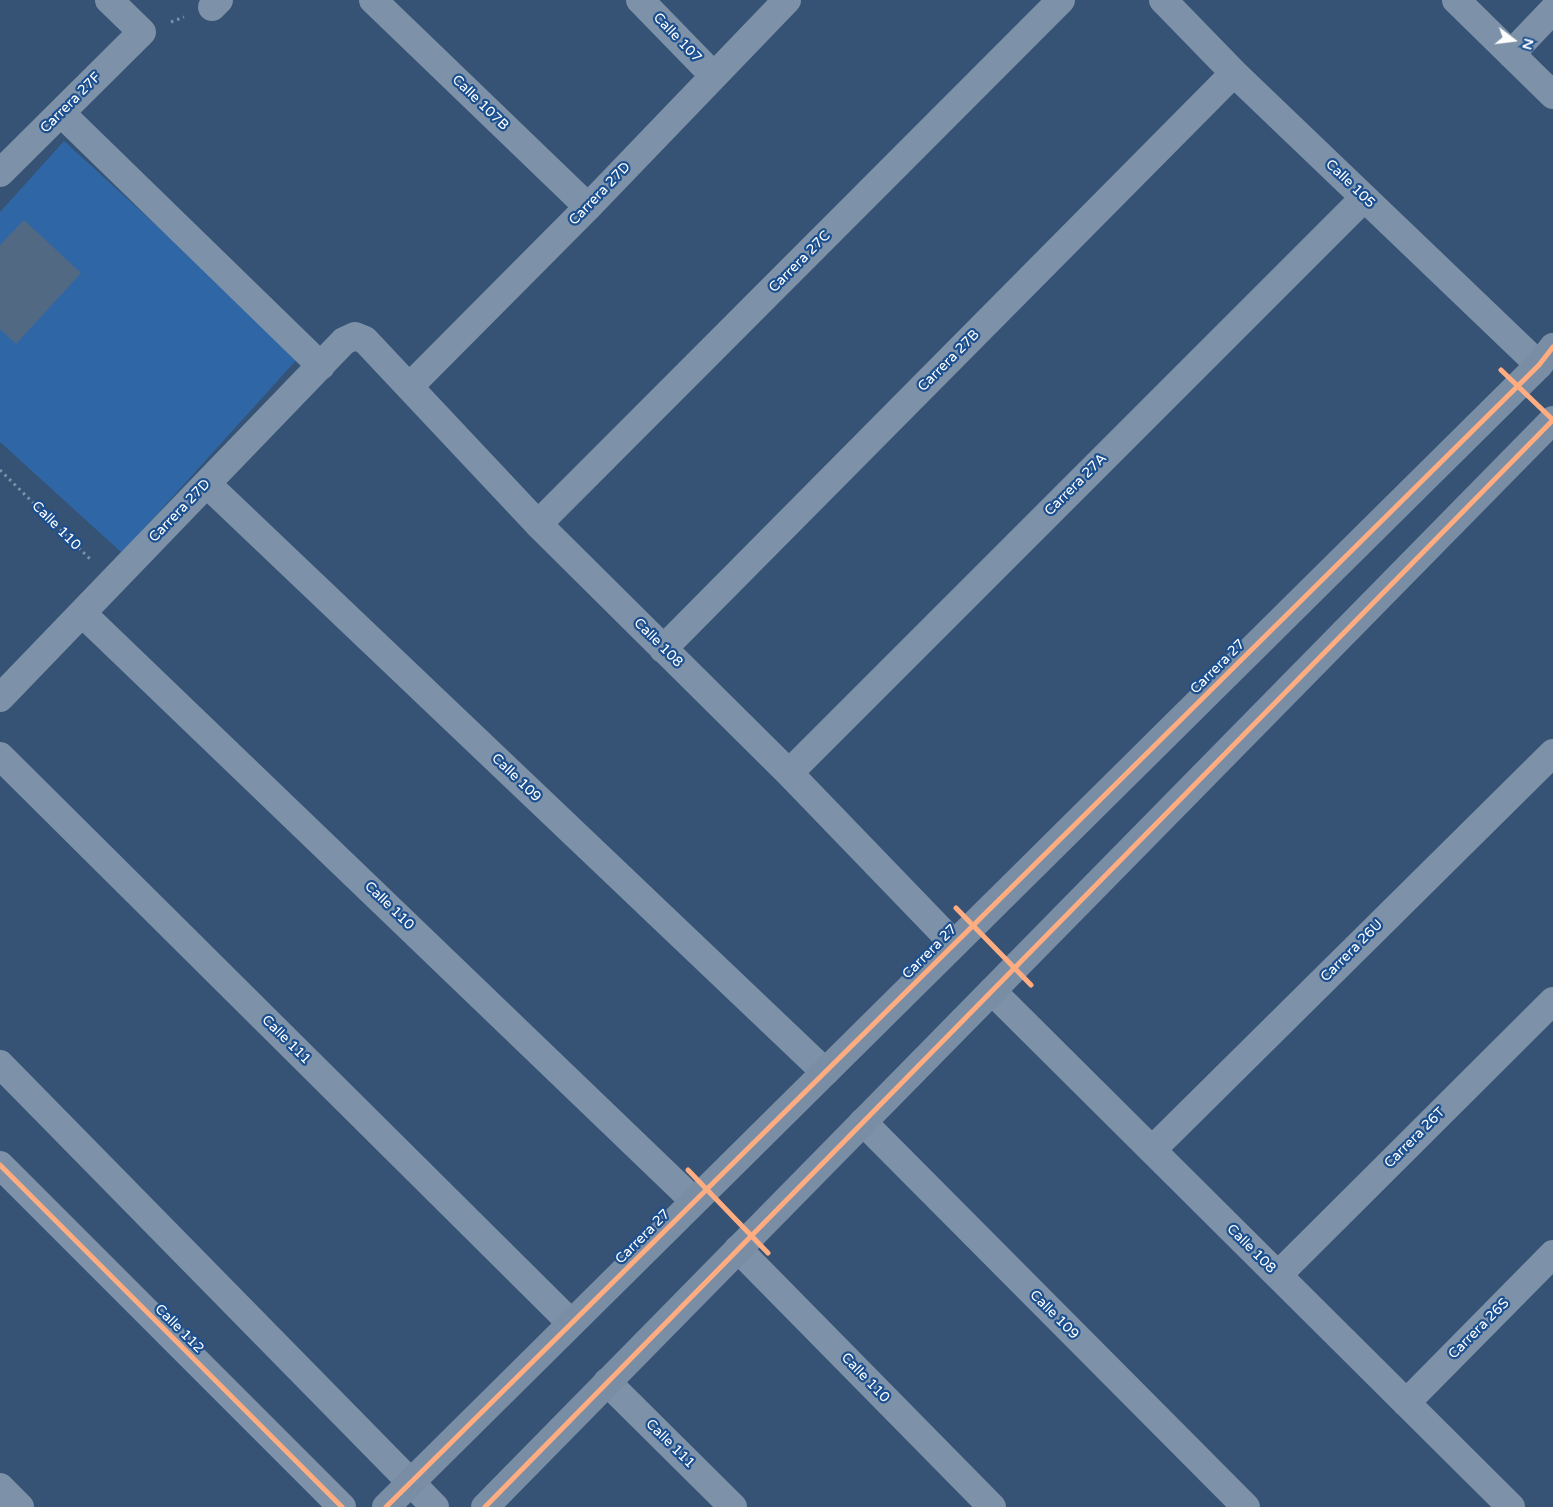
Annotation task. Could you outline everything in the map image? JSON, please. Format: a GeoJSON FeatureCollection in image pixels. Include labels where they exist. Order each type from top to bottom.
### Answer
{"type":"FeatureCollection","features":[{"type":"Feature","properties":{"kind":"main road","name":"Carrera 27"},"geometry":{"type":"LineString","coordinates":[[386,1507],[1546,356]]}},
{"type":"Feature","properties":{"kind":"main road"},"geometry":{"type":"LineString","coordinates":[[485,1507],[1553,420]]}},
{"type":"Feature","properties":{"kind":"street"},"geometry":{"type":"LineString","coordinates":[[109,0],[142,32]]}},
{"type":"Feature","properties":{"kind":"street","name":"Calle 107B"},"geometry":{"type":"LineString","coordinates":[[373,0],[588,206]]}},
{"type":"Feature","properties":{"kind":"street","name":"Calle 107"},"geometry":{"type":"LineString","coordinates":[[640,0],[714,76]]}},
{"type":"Feature","properties":{"kind":"street","name":"Carrera 27D"},"geometry":{"type":"LineString","coordinates":[[410,386],[588,206],[787,0]]}},
{"type":"Feature","properties":{"kind":"street","name":"Carrera 27C"},"geometry":{"type":"LineString","coordinates":[[538,524],[1061,0]]}},
{"type":"Feature","properties":{"kind":"street","name":"Calle 105"},"geometry":{"type":"LineString","coordinates":[[1163,0],[1234,73],[1364,198],[1546,356]]}},
{"type":"Feature","properties":{"kind":"street"},"geometry":{"type":"LineString","coordinates":[[1456,0],[1553,95]]}},
{"type":"Feature","properties":{"kind":"street"},"geometry":{"type":"LineString","coordinates":[[1511,54],[1553,10]]}},
{"type":"Feature","properties":{"kind":"street","name":"Carrera 27F"},"geometry":{"type":"LineString","coordinates":[[0,173],[142,32]]}},
{"type":"Feature","properties":{"kind":"street","name":"Carrera 27B"},"geometry":{"type":"LineString","coordinates":[[663,648],[1234,73]]}},
{"type":"Feature","properties":{"kind":"street"},"geometry":{"type":"LineString","coordinates":[[61,113],[321,366]]}},
{"type":"Feature","properties":{"kind":"street","name":"Carrera 27A"},"geometry":{"type":"LineString","coordinates":[[789,773],[1364,198]]}},
{"type":"Feature","properties":{"kind":"street","name":"Carrera 27D"},"geometry":{"type":"LineString","coordinates":[[0,698],[344,341],[355,336],[365,340]]}},
{"type":"Feature","properties":{"kind":"street","name":"Calle 108"},"geometry":{"type":"LineString","coordinates":[[365,340],[538,524],[789,773],[954,944]]}},
{"type":"Feature","properties":{"kind":"street","name":"Calle 109"},"geometry":{"type":"LineString","coordinates":[[207,484],[824,1072]]}},
{"type":"Feature","properties":{"kind":"street","name":"Calle 110"},"geometry":{"type":"LineString","coordinates":[[82,613],[694,1201]]}},
{"type":"Feature","properties":{"kind":"street","name":"Carrera 26U"},"geometry":{"type":"LineString","coordinates":[[1152,1150],[1553,753]]}},
{"type":"Feature","properties":{"kind":"street","name":"Calle 111"},"geometry":{"type":"LineString","coordinates":[[0,756],[571,1323]]}},
{"type":"Feature","properties":{"kind":"street","name":"Calle 108"},"geometry":{"type":"LineString","coordinates":[[992,991],[1511,1507]]}},
{"type":"Feature","properties":{"kind":"street","name":"Carrera 26T"},"geometry":{"type":"LineString","coordinates":[[1278,1275],[1553,1001]]}},
{"type":"Feature","properties":{"kind":"street"},"geometry":{"type":"LineString","coordinates":[[0,1064],[436,1507]]}},
{"type":"Feature","properties":{"kind":"street","name":"Calle 109"},"geometry":{"type":"LineString","coordinates":[[863,1122],[1246,1507]]}},
{"type":"Feature","properties":{"kind":"street","name":"Calle 112"},"geometry":{"type":"LineString","coordinates":[[0,1166],[342,1507]]}},
{"type":"Feature","properties":{"kind":"street","name":"Calle 110"},"geometry":{"type":"LineString","coordinates":[[738,1249],[992,1507]]}},
{"type":"Feature","properties":{"kind":"street","name":"Carrera 26S"},"geometry":{"type":"LineString","coordinates":[[1406,1403],[1553,1254]]}},
{"type":"Feature","properties":{"kind":"street","name":"Calle 111"},"geometry":{"type":"LineString","coordinates":[[607,1382],[733,1507]]}},
{"type":"Feature","properties":{"kind":"street"},"geometry":{"type":"LineString","coordinates":[[0,1487],[20,1507]]}},
{"type":"Feature","properties":{"kind":"path"},"geometry":{"type":"LineString","coordinates":[[142,32],[216,3]]}},
{"type":"Feature","properties":{"kind":"shaded area"},"geometry":{"type":"Polygon","coordinates":[[[64,141],[300,356],[122,553],[0,442],[0,212],[64,141]]]}},
{"type":"Feature","properties":{"kind":"building"},"geometry":{"type":"Polygon","coordinates":[[[24,220],[81,273],[16,344],[0,329],[0,245],[24,220]]]}},
{"type":"Feature","properties":{"kind":"cycle path"},"geometry":{"type":"LineString","coordinates":[[386,1507],[1539,365],[1553,347]]}},
{"type":"Feature","properties":{"kind":"cycle path"},"geometry":{"type":"LineString","coordinates":[[1501,370],[1553,420]]}},
{"type":"Feature","properties":{"kind":"cycle path"},"geometry":{"type":"LineString","coordinates":[[485,1507],[1553,420]]}},
{"type":"Feature","properties":{"kind":"cycle path"},"geometry":{"type":"LineString","coordinates":[[956,908],[1031,985]]}},
{"type":"Feature","properties":{"kind":"cycle path"},"geometry":{"type":"LineString","coordinates":[[0,1165],[342,1507]]}},
{"type":"Feature","properties":{"kind":"cycle path"},"geometry":{"type":"LineString","coordinates":[[688,1170],[768,1253]]}}]}
